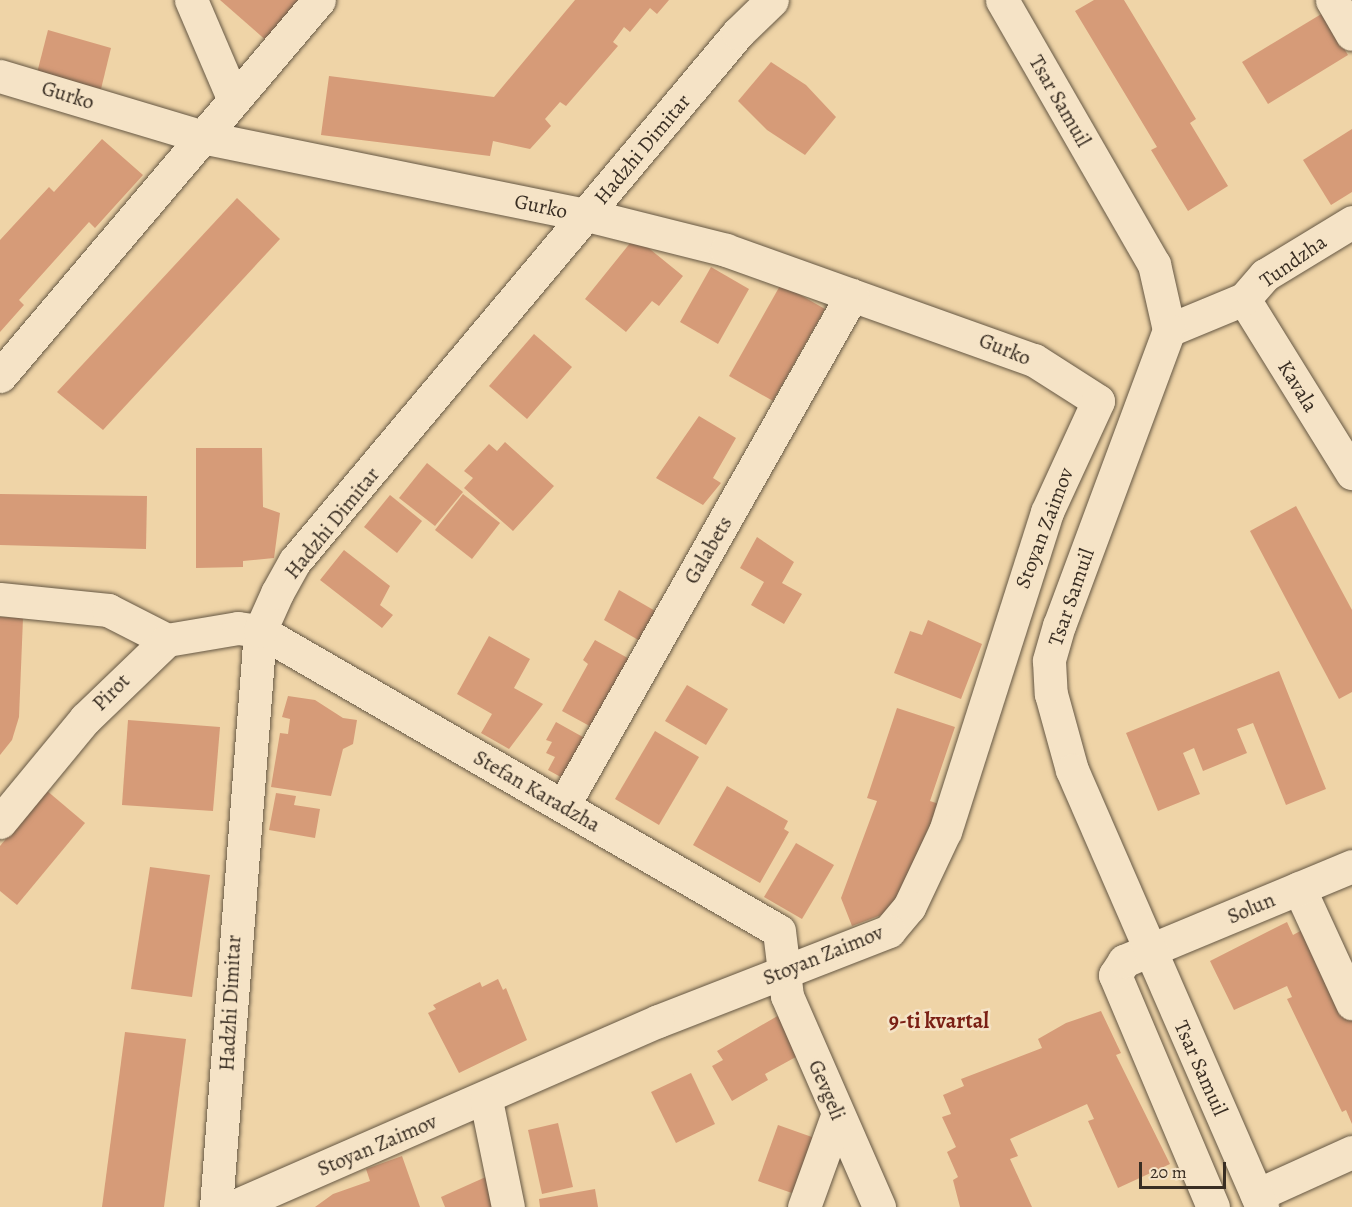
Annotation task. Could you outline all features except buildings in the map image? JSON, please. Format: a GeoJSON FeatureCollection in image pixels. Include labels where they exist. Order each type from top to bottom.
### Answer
{"type":"FeatureCollection","features":[{"type":"Feature","properties":{"kind":"street"},"geometry":{"type":"LineString","coordinates":[[191,0],[233,98]]}},
{"type":"Feature","properties":{"kind":"street"},"geometry":{"type":"LineString","coordinates":[[0,376],[207,138],[233,98],[319,0]]}},
{"type":"Feature","properties":{"kind":"street","name":"Hadzhi Dimitar"},"geometry":{"type":"LineString","coordinates":[[738,33],[752,0]]}},
{"type":"Feature","properties":{"kind":"street","name":"Hadzhi Dimitar"},"geometry":{"type":"LineString","coordinates":[[216,1207],[260,631],[295,561],[738,33],[772,0]]}},
{"type":"Feature","properties":{"kind":"street","name":"Tsar Samuil"},"geometry":{"type":"LineString","coordinates":[[1002,0],[1154,264],[1169,330],[1049,661],[1051,694],[1072,770],[1260,1201]]}},
{"type":"Feature","properties":{"kind":"street"},"geometry":{"type":"LineString","coordinates":[[1332,0],[1352,34]]}},
{"type":"Feature","properties":{"kind":"street","name":"Gurko"},"geometry":{"type":"LineString","coordinates":[[0,76],[207,138],[587,215],[726,250],[1034,360],[1098,401]]}},
{"type":"Feature","properties":{"kind":"street","name":"Tundzha"},"geometry":{"type":"LineString","coordinates":[[1169,330],[1244,299],[1265,275],[1352,222]]}},
{"type":"Feature","properties":{"kind":"street","name":"Galabets"},"geometry":{"type":"LineString","coordinates":[[563,806],[852,295]]}},
{"type":"Feature","properties":{"kind":"street","name":"Kavala"},"geometry":{"type":"LineString","coordinates":[[1244,299],[1352,473]]}},
{"type":"Feature","properties":{"kind":"street","name":"Stoyan Zaimov"},"geometry":{"type":"LineString","coordinates":[[243,1205],[486,1100],[658,1021],[889,932],[909,907],[945,831],[1047,512],[1098,401]]}},
{"type":"Feature","properties":{"kind":"street"},"geometry":{"type":"LineString","coordinates":[[0,599],[108,610],[167,640],[238,628],[260,631]]}},
{"type":"Feature","properties":{"kind":"street","name":"Stefan Karadzha"},"geometry":{"type":"LineString","coordinates":[[260,631],[779,931],[785,971]]}},
{"type":"Feature","properties":{"kind":"street","name":"Pirot"},"geometry":{"type":"LineString","coordinates":[[0,822],[85,719],[167,640]]}},
{"type":"Feature","properties":{"kind":"street","name":"Solun"},"geometry":{"type":"LineString","coordinates":[[1213,1207],[1115,975],[1124,961],[1352,866]]}},
{"type":"Feature","properties":{"kind":"street"},"geometry":{"type":"LineString","coordinates":[[1299,888],[1352,1002]]}},
{"type":"Feature","properties":{"kind":"street","name":"Gevgeli"},"geometry":{"type":"LineString","coordinates":[[785,971],[787,996],[837,1116],[879,1207]]}},
{"type":"Feature","properties":{"kind":"street"},"geometry":{"type":"LineString","coordinates":[[486,1100],[508,1207]]}},
{"type":"Feature","properties":{"kind":"street"},"geometry":{"type":"LineString","coordinates":[[804,1207],[837,1116]]}},
{"type":"Feature","properties":{"kind":"street"},"geometry":{"type":"LineString","coordinates":[[1260,1201],[1352,1152]]}},
{"type":"Feature","properties":{"kind":"district","name":"9-ti kvartal"},"geometry":{"type":"Point","coordinates":[939,1022]}}]}
